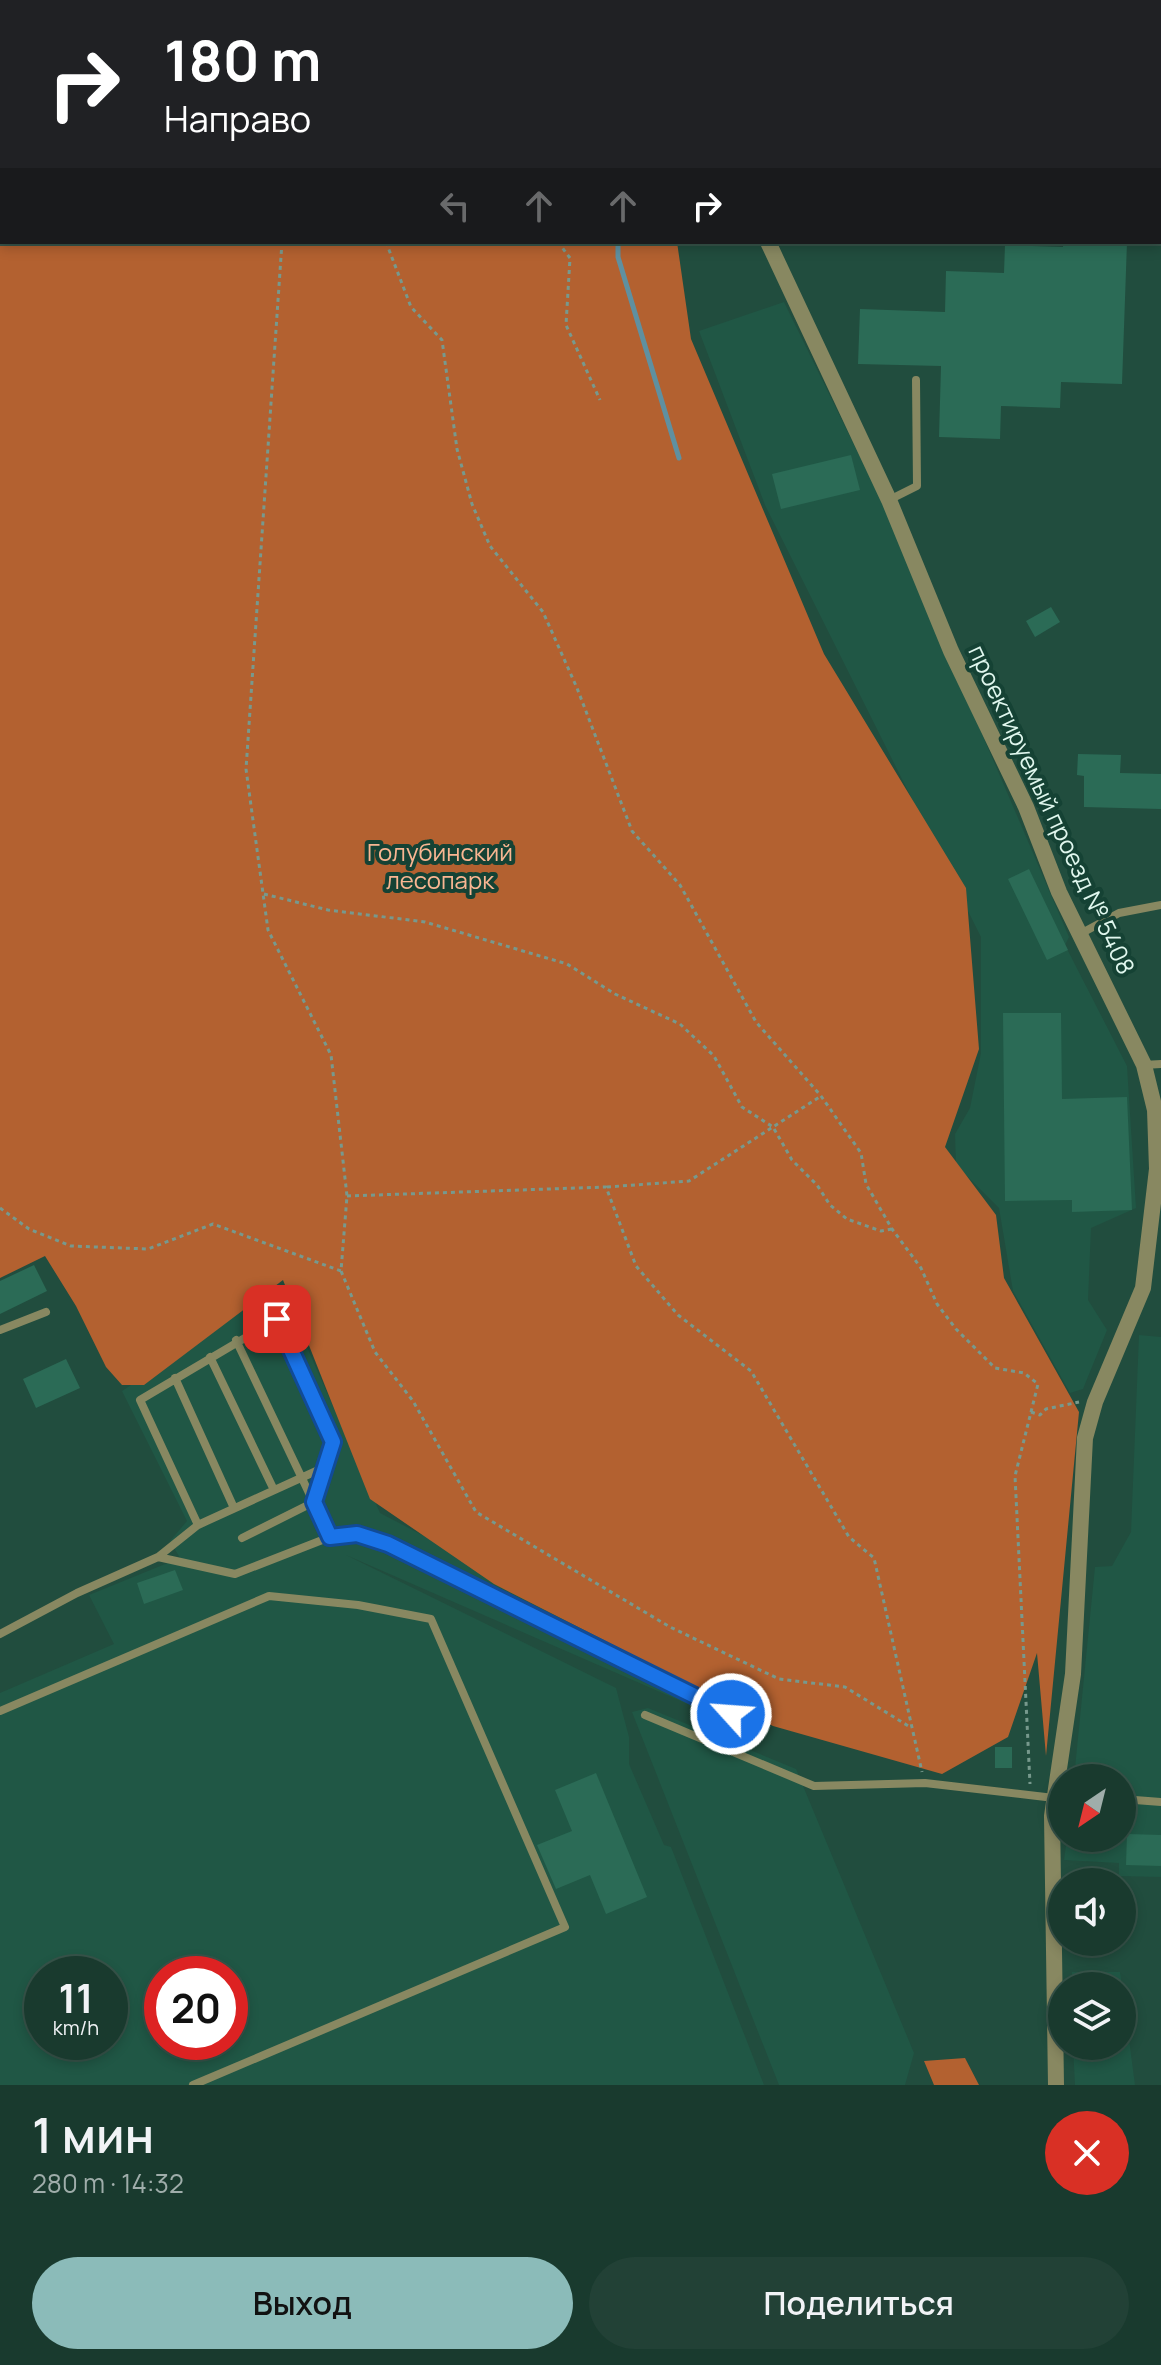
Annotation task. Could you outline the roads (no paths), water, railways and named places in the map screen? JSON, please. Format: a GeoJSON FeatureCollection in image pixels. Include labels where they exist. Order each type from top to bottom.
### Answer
{"type":"FeatureCollection","features":[{"type":"Feature","properties":{"kind":"street","name":"проектируемый проезд № 5408"},"geometry":{"type":"LineString","coordinates":[[769,244],[889,500],[951,651],[1026,807],[1080,934],[1153,1064],[1157,1169],[1143,1288],[1095,1402],[1085,1438],[1073,1674],[1059,1764]]}},
{"type":"Feature","properties":{"kind":"street","name":"проектируемый проезд № 5408"},"geometry":{"type":"LineString","coordinates":[[1056,2085],[1057,1852]]}},
{"type":"Feature","properties":{"kind":"lane"},"geometry":{"type":"LineString","coordinates":[[889,500],[917,486],[916,380]]}},
{"type":"Feature","properties":{"kind":"lane"},"geometry":{"type":"LineString","coordinates":[[1080,934],[1119,913],[1161,905]]}},
{"type":"Feature","properties":{"kind":"lane"},"geometry":{"type":"LineString","coordinates":[[0,1330],[46,1312]]}},
{"type":"Feature","properties":{"kind":"lane"},"geometry":{"type":"LineString","coordinates":[[198,1525],[140,1400],[236,1340],[277,1319],[333,1442],[314,1502],[242,1538]]}},
{"type":"Feature","properties":{"kind":"lane"},"geometry":{"type":"LineString","coordinates":[[236,1340],[330,1537]]}},
{"type":"Feature","properties":{"kind":"lane"},"geometry":{"type":"LineString","coordinates":[[210,1357],[274,1490]]}},
{"type":"Feature","properties":{"kind":"lane"},"geometry":{"type":"LineString","coordinates":[[175,1378],[234,1508]]}},
{"type":"Feature","properties":{"kind":"lane"},"geometry":{"type":"LineString","coordinates":[[0,1634],[77,1593],[158,1557],[198,1525],[325,1467]]}},
{"type":"Feature","properties":{"kind":"lane"},"geometry":{"type":"LineString","coordinates":[[158,1557],[235,1574],[330,1537],[357,1534],[388,1544],[756,1726]]}},
{"type":"Feature","properties":{"kind":"lane"},"geometry":{"type":"LineString","coordinates":[[0,1711],[269,1596],[358,1605],[431,1619],[565,1927],[193,2085]]}},
{"type":"Feature","properties":{"kind":"lane"},"geometry":{"type":"LineString","coordinates":[[645,1715],[814,1786],[925,1783],[1048,1797]]}},
{"type":"Feature","properties":{"kind":"lane"},"geometry":{"type":"LineString","coordinates":[[1136,1800],[1161,1802]]}},
{"type":"Feature","properties":{"kind":"waterway"},"geometry":{"type":"LineString","coordinates":[[618,244],[618,257],[679,458]]}},
{"type":"Feature","properties":{"kind":"park label","name":"Голубинский лесопарк"},"geometry":{"type":"Point","coordinates":[440,867]}}]}
